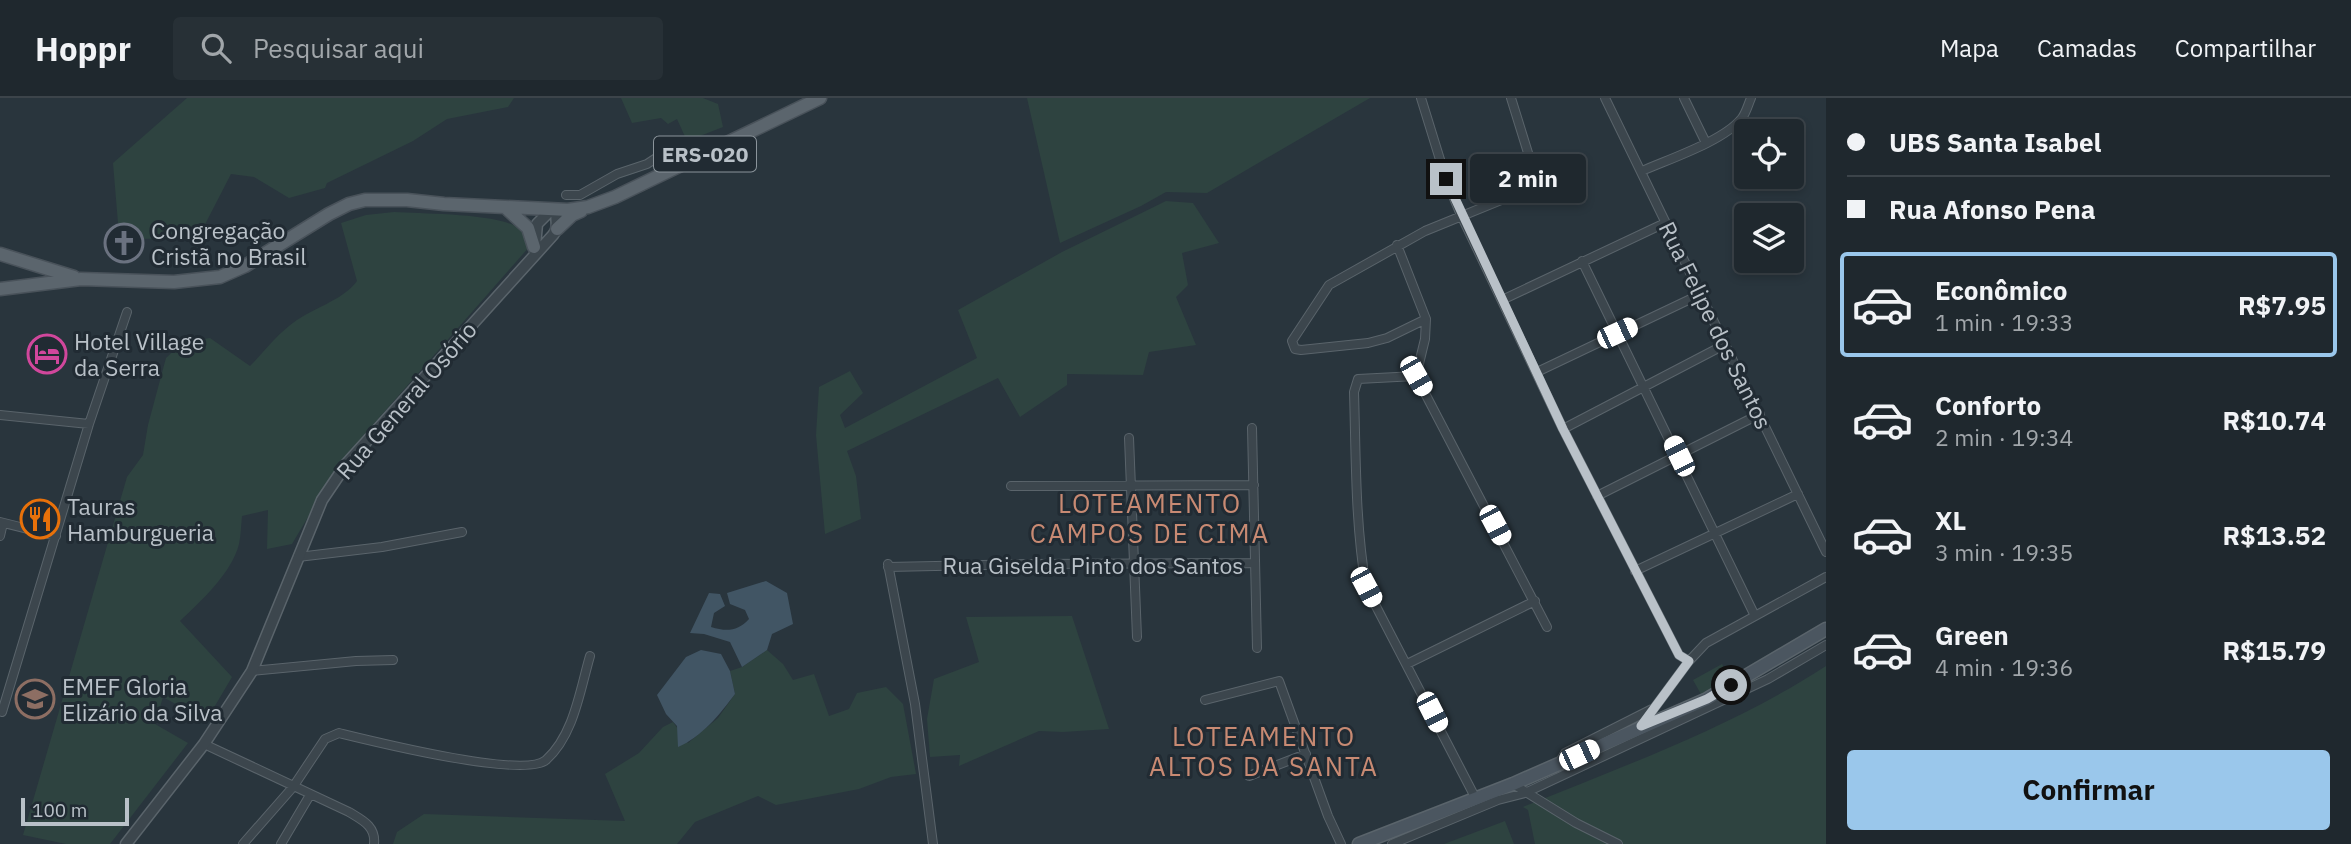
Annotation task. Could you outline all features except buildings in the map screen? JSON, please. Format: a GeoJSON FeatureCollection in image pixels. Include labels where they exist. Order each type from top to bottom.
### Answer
{"type":"FeatureCollection","features":[{"type":"Feature","properties":{"kind":"main road","name":"ERS-020"},"geometry":{"type":"LineString","coordinates":[[0,289],[81,279],[174,282],[220,277],[245,266],[329,214],[365,200],[407,200],[553,210],[590,207],[820,98]]}},
{"type":"Feature","properties":{"kind":"main road"},"geometry":{"type":"LineString","coordinates":[[557,229],[572,215],[590,207]]}},
{"type":"Feature","properties":{"kind":"main road"},"geometry":{"type":"LineString","coordinates":[[506,208],[528,228],[534,251]]}},
{"type":"Feature","properties":{"kind":"main road","name":"ERS-020"},"geometry":{"type":"LineString","coordinates":[[0,254],[81,279]]}},
{"type":"Feature","properties":{"kind":"main road"},"geometry":{"type":"LineString","coordinates":[[1359,844],[1513,784],[1707,699],[1826,629]]}},
{"type":"Feature","properties":{"kind":"street"},"geometry":{"type":"LineString","coordinates":[[1421,98],[1446,179],[1461,215],[1563,429],[1635,571],[1679,655],[1689,661]]}},
{"type":"Feature","properties":{"kind":"street"},"geometry":{"type":"LineString","coordinates":[[1426,319],[1387,338],[1368,343],[1301,350],[1294,347],[1293,341],[1329,285],[1398,245],[1461,215],[1538,186],[1511,98]]}},
{"type":"Feature","properties":{"kind":"street","name":"Rua Felipe dos Santos"},"geometry":{"type":"LineString","coordinates":[[1605,98],[1826,552]]}},
{"type":"Feature","properties":{"kind":"street"},"geometry":{"type":"LineString","coordinates":[[1684,98],[1706,143]]}},
{"type":"Feature","properties":{"kind":"street"},"geometry":{"type":"LineString","coordinates":[[1642,171],[1706,143],[1734,127],[1743,117],[1751,98]]}},
{"type":"Feature","properties":{"kind":"street"},"geometry":{"type":"LineString","coordinates":[[566,195],[580,194],[617,174],[647,164],[673,147],[679,149],[687,162]]}},
{"type":"Feature","properties":{"kind":"street"},"geometry":{"type":"LineString","coordinates":[[647,164],[657,177]]}},
{"type":"Feature","properties":{"kind":"street"},"geometry":{"type":"LineString","coordinates":[[589,189],[590,207]]}},
{"type":"Feature","properties":{"kind":"street"},"geometry":{"type":"LineString","coordinates":[[553,210],[558,218],[557,229]]}},
{"type":"Feature","properties":{"kind":"street","name":"Rua General Osório"},"geometry":{"type":"LineString","coordinates":[[534,251],[537,224],[553,210]]}},
{"type":"Feature","properties":{"kind":"street"},"geometry":{"type":"LineString","coordinates":[[1502,300],[1665,223]]}},
{"type":"Feature","properties":{"kind":"street","name":"Rua General Osório"},"geometry":{"type":"LineString","coordinates":[[126,844],[204,744],[251,671],[322,500],[347,463],[534,251],[557,229]]}},
{"type":"Feature","properties":{"kind":"street"},"geometry":{"type":"LineString","coordinates":[[1398,245],[1426,319],[1425,340],[1416,376],[1547,626]]}},
{"type":"Feature","properties":{"kind":"street"},"geometry":{"type":"LineString","coordinates":[[1582,261],[1755,615]]}},
{"type":"Feature","properties":{"kind":"street"},"geometry":{"type":"LineString","coordinates":[[1537,372],[1701,294]]}},
{"type":"Feature","properties":{"kind":"street"},"geometry":{"type":"LineString","coordinates":[[2,712],[89,424],[127,312]]}},
{"type":"Feature","properties":{"kind":"street"},"geometry":{"type":"LineString","coordinates":[[1563,429],[1726,344]]}},
{"type":"Feature","properties":{"kind":"street"},"geometry":{"type":"LineString","coordinates":[[1416,376],[1358,380],[1354,392],[1357,508],[1366,587],[1476,799]]}},
{"type":"Feature","properties":{"kind":"street"},"geometry":{"type":"LineString","coordinates":[[1597,496],[1760,414]]}},
{"type":"Feature","properties":{"kind":"street"},"geometry":{"type":"LineString","coordinates":[[0,415],[89,424]]}},
{"type":"Feature","properties":{"kind":"street"},"geometry":{"type":"LineString","coordinates":[[1252,429],[1257,648]]}},
{"type":"Feature","properties":{"kind":"street"},"geometry":{"type":"LineString","coordinates":[[1129,438],[1137,637]]}},
{"type":"Feature","properties":{"kind":"street"},"geometry":{"type":"LineString","coordinates":[[1011,486],[1254,485]]}},
{"type":"Feature","properties":{"kind":"street"},"geometry":{"type":"LineString","coordinates":[[1635,571],[1798,494]]}},
{"type":"Feature","properties":{"kind":"street"},"geometry":{"type":"LineString","coordinates":[[0,536],[2,523],[56,536]]}},
{"type":"Feature","properties":{"kind":"street"},"geometry":{"type":"LineString","coordinates":[[298,557],[382,547],[462,532]]}},
{"type":"Feature","properties":{"kind":"street","name":"Rua Giselda Pinto dos Santos"},"geometry":{"type":"LineString","coordinates":[[933,844],[915,704],[888,565],[1255,563]]}},
{"type":"Feature","properties":{"kind":"street"},"geometry":{"type":"LineString","coordinates":[[1641,726],[1689,661],[1706,643],[1826,577]]}},
{"type":"Feature","properties":{"kind":"street"},"geometry":{"type":"LineString","coordinates":[[1407,664],[1535,601]]}},
{"type":"Feature","properties":{"kind":"street"},"geometry":{"type":"LineString","coordinates":[[1392,844],[1498,800],[1525,793],[1768,679],[1826,645]]}},
{"type":"Feature","properties":{"kind":"street"},"geometry":{"type":"LineString","coordinates":[[243,844],[293,787],[325,739],[339,733],[477,761],[530,766],[539,764],[547,759],[566,731],[590,656]]}},
{"type":"Feature","properties":{"kind":"street"},"geometry":{"type":"LineString","coordinates":[[251,671],[393,660]]}},
{"type":"Feature","properties":{"kind":"street"},"geometry":{"type":"LineString","coordinates":[[1205,700],[1279,681],[1341,844]]}},
{"type":"Feature","properties":{"kind":"street"},"geometry":{"type":"LineString","coordinates":[[1558,764],[1564,753],[1655,708]]}},
{"type":"Feature","properties":{"kind":"street"},"geometry":{"type":"LineString","coordinates":[[204,744],[363,821],[373,832],[374,844]]}},
{"type":"Feature","properties":{"kind":"street"},"geometry":{"type":"LineString","coordinates":[[1248,776],[1306,754]]}},
{"type":"Feature","properties":{"kind":"street"},"geometry":{"type":"LineString","coordinates":[[1513,784],[1618,844]]}},
{"type":"Feature","properties":{"kind":"street"},"geometry":{"type":"LineString","coordinates":[[281,844],[310,795]]}},
{"type":"Feature","properties":{"kind":"green space"},"geometry":{"type":"Polygon","coordinates":[[[187,98],[514,98],[508,107],[447,119],[413,141],[327,183],[325,188],[289,198],[254,177],[231,174],[198,238],[135,239],[118,223],[113,163],[187,98]]]}},
{"type":"Feature","properties":{"kind":"green space"},"geometry":{"type":"Polygon","coordinates":[[[621,98],[703,98],[718,104],[723,127],[687,141],[677,119],[668,124],[661,118],[632,123],[621,98]]]}},
{"type":"Feature","properties":{"kind":"green space"},"geometry":{"type":"Polygon","coordinates":[[[1027,98],[1370,98],[1207,193],[1166,192],[1060,243],[1027,98]]]}},
{"type":"Feature","properties":{"kind":"green space"},"geometry":{"type":"Polygon","coordinates":[[[1166,201],[1193,203],[1219,243],[1182,253],[1188,285],[1176,297],[1196,345],[1149,352],[1143,375],[1067,374],[1067,385],[1020,417],[998,378],[847,451],[856,476],[861,519],[825,534],[816,435],[819,387],[850,371],[863,393],[840,415],[845,428],[977,358],[958,310],[1062,252],[1166,201]]]}},
{"type":"Feature","properties":{"kind":"green space"},"geometry":{"type":"Polygon","coordinates":[[[394,212],[494,219],[519,228],[530,246],[342,460],[292,544],[267,549],[268,510],[242,516],[239,544],[230,566],[180,621],[232,677],[206,721],[163,697],[155,724],[188,743],[110,844],[66,844],[23,835],[127,477],[143,455],[166,358],[182,343],[210,338],[250,366],[289,326],[335,300],[357,281],[341,223],[366,215],[394,212]]]}},
{"type":"Feature","properties":{"kind":"green space"},"geometry":{"type":"Polygon","coordinates":[[[1072,616],[1109,729],[1039,731],[959,766],[960,755],[930,757],[927,719],[934,679],[979,662],[966,617],[1072,616]]]}},
{"type":"Feature","properties":{"kind":"green space"},"geometry":{"type":"Polygon","coordinates":[[[767,650],[783,664],[793,680],[814,674],[829,716],[849,709],[857,693],[886,687],[903,704],[916,774],[891,777],[859,789],[776,805],[758,796],[695,822],[677,844],[393,844],[397,832],[424,814],[625,821],[605,774],[639,753],[663,727],[673,722],[688,743],[718,718],[735,694],[730,671],[742,667],[767,650]]]}},
{"type":"Feature","properties":{"kind":"green space"},"geometry":{"type":"Polygon","coordinates":[[[1722,664],[1731,680],[1702,696],[1693,680],[1722,664]]]}},
{"type":"Feature","properties":{"kind":"green space"},"geometry":{"type":"Polygon","coordinates":[[[1826,666],[1826,844],[1535,844],[1528,810],[1523,807],[1716,726],[1826,666]]]}},
{"type":"Feature","properties":{"kind":"green space"},"geometry":{"type":"Polygon","coordinates":[[[1505,821],[1514,844],[1444,844],[1505,821]]]}},
{"type":"Feature","properties":{"kind":"water"},"geometry":{"type":"Polygon","coordinates":[[[766,581],[787,593],[793,624],[772,634],[767,650],[742,667],[730,642],[690,633],[709,593],[720,594],[725,606],[714,613],[711,627],[727,630],[741,626],[749,619],[745,610],[730,604],[727,593],[766,581]]]}},
{"type":"Feature","properties":{"kind":"water"},"geometry":{"type":"Polygon","coordinates":[[[701,650],[721,654],[730,671],[735,694],[703,731],[678,747],[677,726],[666,714],[657,695],[686,657],[701,650]]]}},
{"type":"Feature","properties":{"kind":"place","name":"Congregação Cristã no Brasil"},"geometry":{"type":"Point","coordinates":[124,243]}},
{"type":"Feature","properties":{"kind":"place","name":"Hotel Village da Serra"},"geometry":{"type":"Point","coordinates":[47,354]}},
{"type":"Feature","properties":{"kind":"place","name":"Tauras Hamburgueria"},"geometry":{"type":"Point","coordinates":[40,519]}},
{"type":"Feature","properties":{"kind":"place","name":"EMEF Gloria Elizário da Silva"},"geometry":{"type":"Point","coordinates":[35,699]}},
{"type":"Feature","properties":{"kind":"district","name":"LOTEAMENTO CAMPOS DE CIMA"},"geometry":{"type":"Point","coordinates":[1150,518]}},
{"type":"Feature","properties":{"kind":"district","name":"LOTEAMENTO ALTOS DA SANTA"},"geometry":{"type":"Point","coordinates":[1264,751]}},
{"type":"Feature","properties":{"kind":"route"},"geometry":{"type":"LineString","coordinates":[[1446,179],[1563,429],[1679,655],[1689,661],[1641,726],[1707,699],[1731,685]]}}]}
